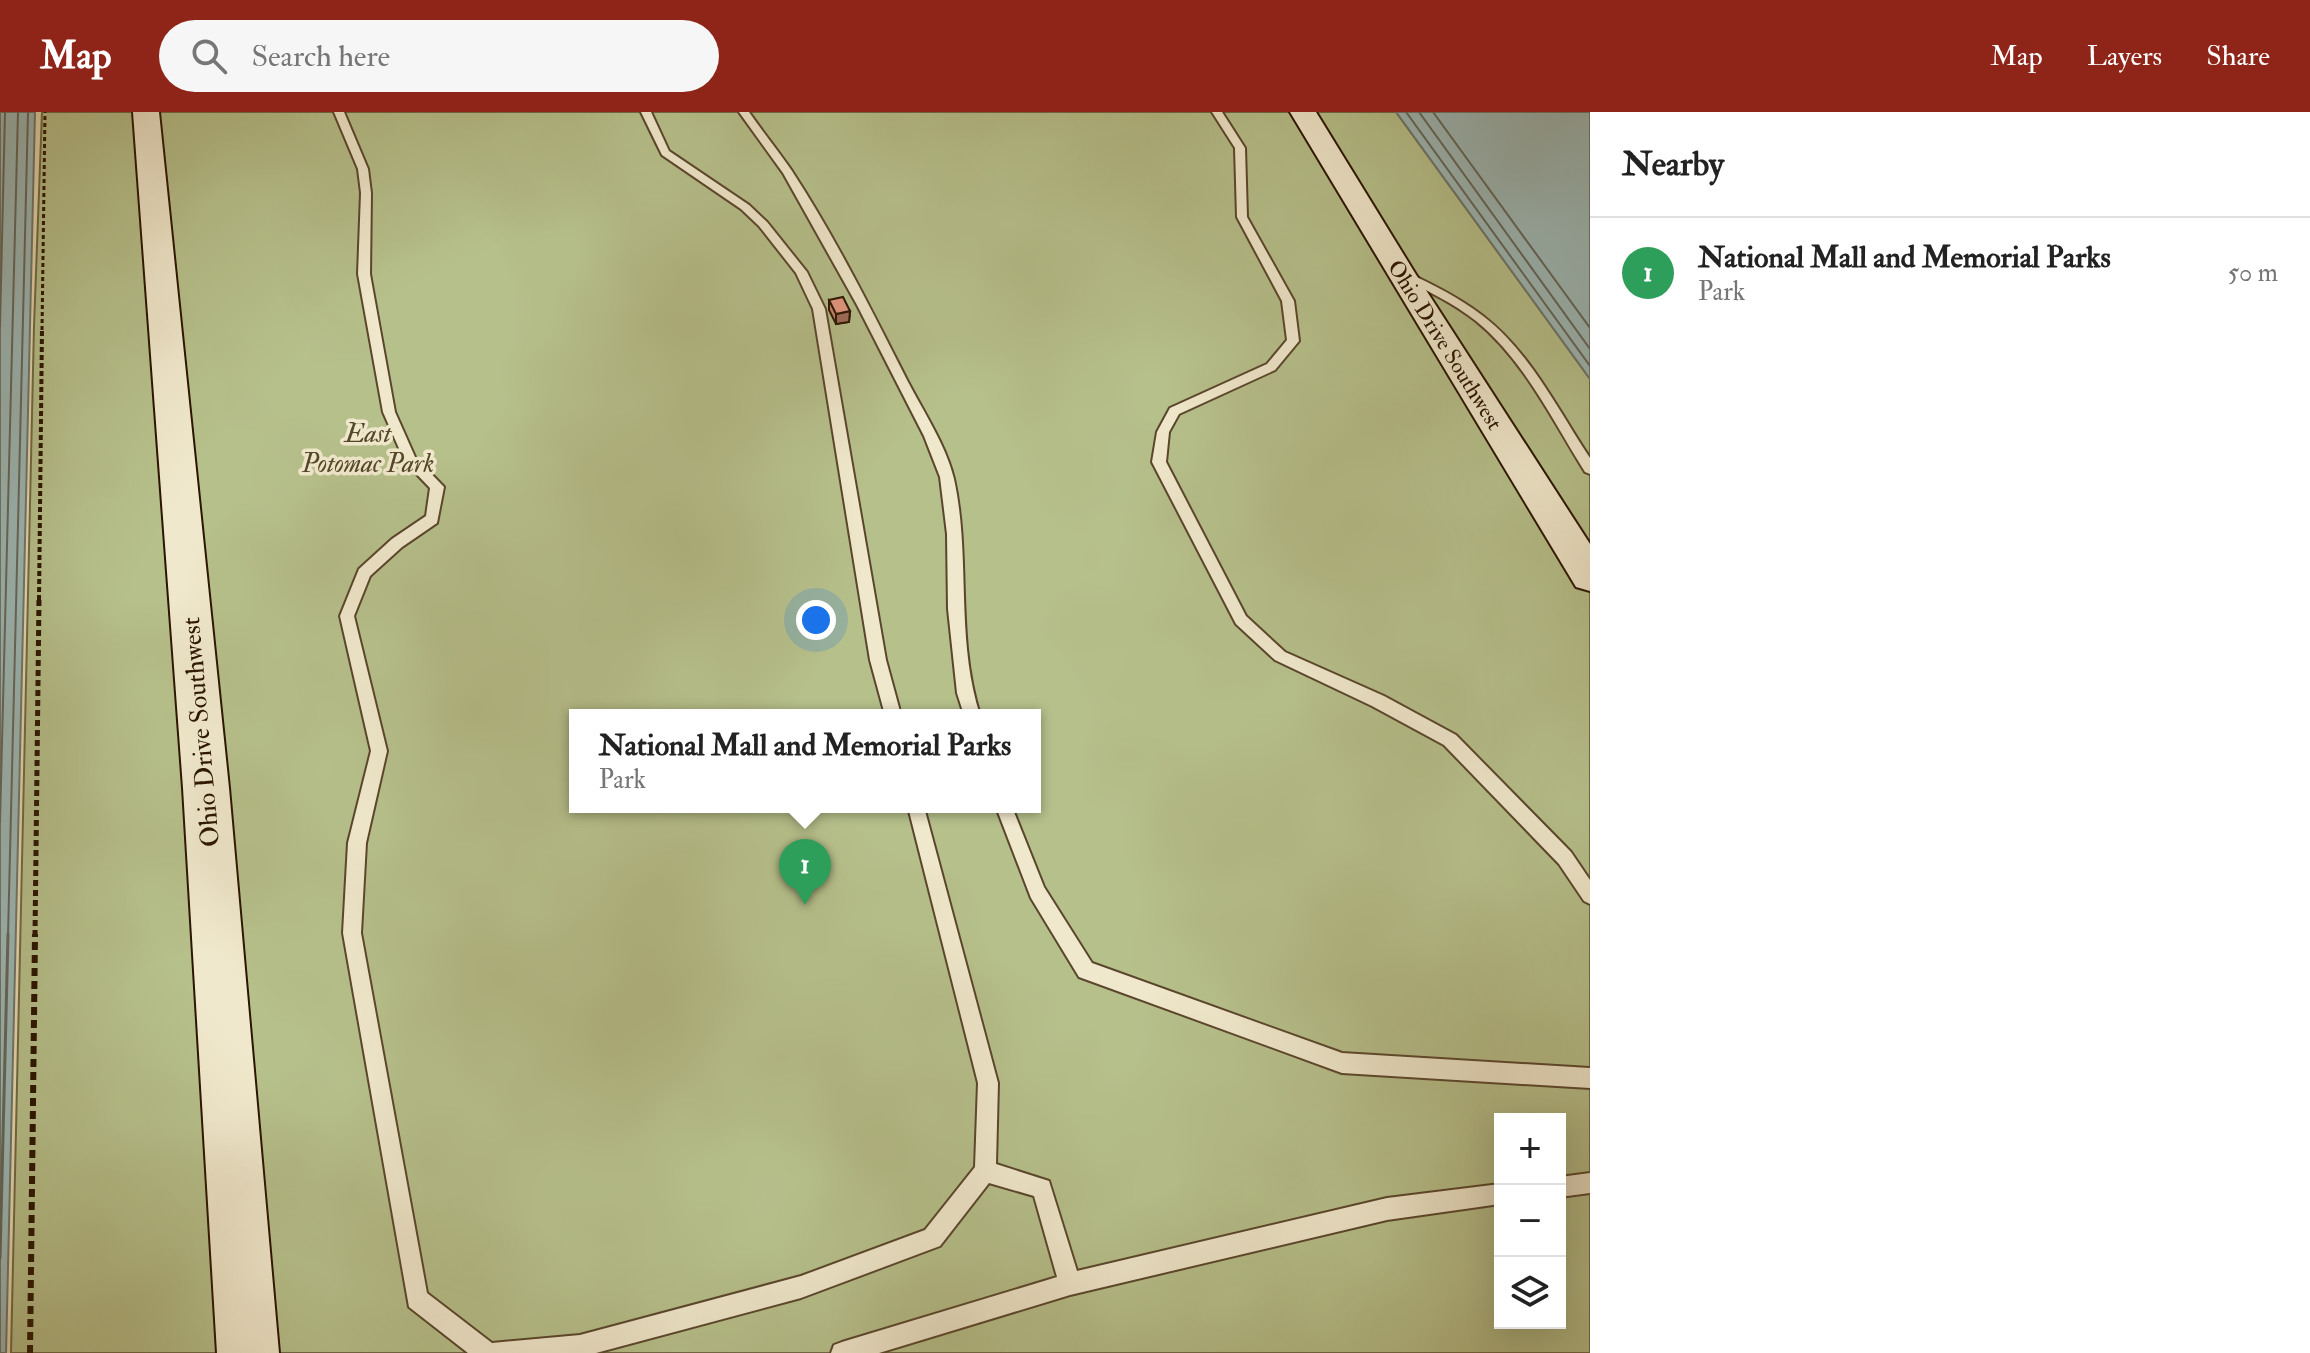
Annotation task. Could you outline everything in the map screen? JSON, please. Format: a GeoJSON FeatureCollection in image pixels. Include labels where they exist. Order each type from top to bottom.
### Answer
{"type":"FeatureCollection","features":[{"type":"Feature","properties":{"kind":"street","name":"Ohio Drive Southwest"},"geometry":{"type":"LineString","coordinates":[[146,112],[206,788],[248,1353]]}},
{"type":"Feature","properties":{"kind":"street","name":"Ohio Drive Southwest"},"geometry":{"type":"LineString","coordinates":[[1303,112],[1590,576]]}},
{"type":"Feature","properties":{"kind":"lane"},"geometry":{"type":"LineString","coordinates":[[339,112],[363,169],[366,193],[364,274],[389,412],[410,459],[437,487],[432,519],[397,543],[364,573],[347,616],[379,751],[357,843],[352,933],[417,1299],[486,1353]]}},
{"type":"Feature","properties":{"kind":"lane"},"geometry":{"type":"LineString","coordinates":[[646,112],[665,153],[745,207],[763,224],[801,272],[819,309],[878,660],[891,709]]}},
{"type":"Feature","properties":{"kind":"lane"},"geometry":{"type":"LineString","coordinates":[[744,112],[788,173],[863,305],[930,436],[947,477],[954,534],[955,609],[965,693],[970,709]]}},
{"type":"Feature","properties":{"kind":"lane"},"geometry":{"type":"LineString","coordinates":[[1217,112],[1240,148],[1242,217],[1288,301],[1293,341],[1271,367],[1174,411],[1163,432],[1159,462],[1241,620],[1280,656],[1378,701],[1450,740],[1565,858],[1590,895]]}},
{"type":"Feature","properties":{"kind":"lane"},"geometry":{"type":"LineString","coordinates":[[1400,273],[1470,312],[1502,342],[1590,469]]}},
{"type":"Feature","properties":{"kind":"lane"},"geometry":{"type":"LineString","coordinates":[[495,1353],[580,1346],[801,1287],[932,1238],[985,1171],[988,1083],[918,813]]}},
{"type":"Feature","properties":{"kind":"lane"},"geometry":{"type":"LineString","coordinates":[[1006,813],[1037,892],[1086,970],[1342,1063],[1590,1078]]}},
{"type":"Feature","properties":{"kind":"lane"},"geometry":{"type":"LineString","coordinates":[[985,1171],[1042,1188],[1070,1284]]}},
{"type":"Feature","properties":{"kind":"lane"},"geometry":{"type":"LineString","coordinates":[[1566,1186],[1590,1183]]}},
{"type":"Feature","properties":{"kind":"lane"},"geometry":{"type":"LineString","coordinates":[[842,1353],[1070,1284],[1387,1209],[1494,1195]]}},
{"type":"Feature","properties":{"kind":"path"},"geometry":{"type":"LineString","coordinates":[[30,1353],[45,112]]}},
{"type":"Feature","properties":{"kind":"green space","name":"East Potomac Park"},"geometry":{"type":"Polygon","coordinates":[[[42,112],[1396,112],[1590,379],[1590,1353],[11,1353],[34,326],[42,112]]]}},
{"type":"Feature","properties":{"kind":"water"},"geometry":{"type":"Polygon","coordinates":[[[0,112],[35,112],[6,1353],[0,1353],[0,112]]]}},
{"type":"Feature","properties":{"kind":"water"},"geometry":{"type":"Polygon","coordinates":[[[1396,112],[1590,112],[1590,379],[1396,112]]]}},
{"type":"Feature","properties":{"kind":"building"},"geometry":{"type":"Polygon","coordinates":[[[843,297],[850,311],[836,314],[829,300],[843,297]]]}},
{"type":"Feature","properties":{"kind":"place","name":"National Mall and Memorial Parks"},"geometry":{"type":"Point","coordinates":[805,905]}}]}
